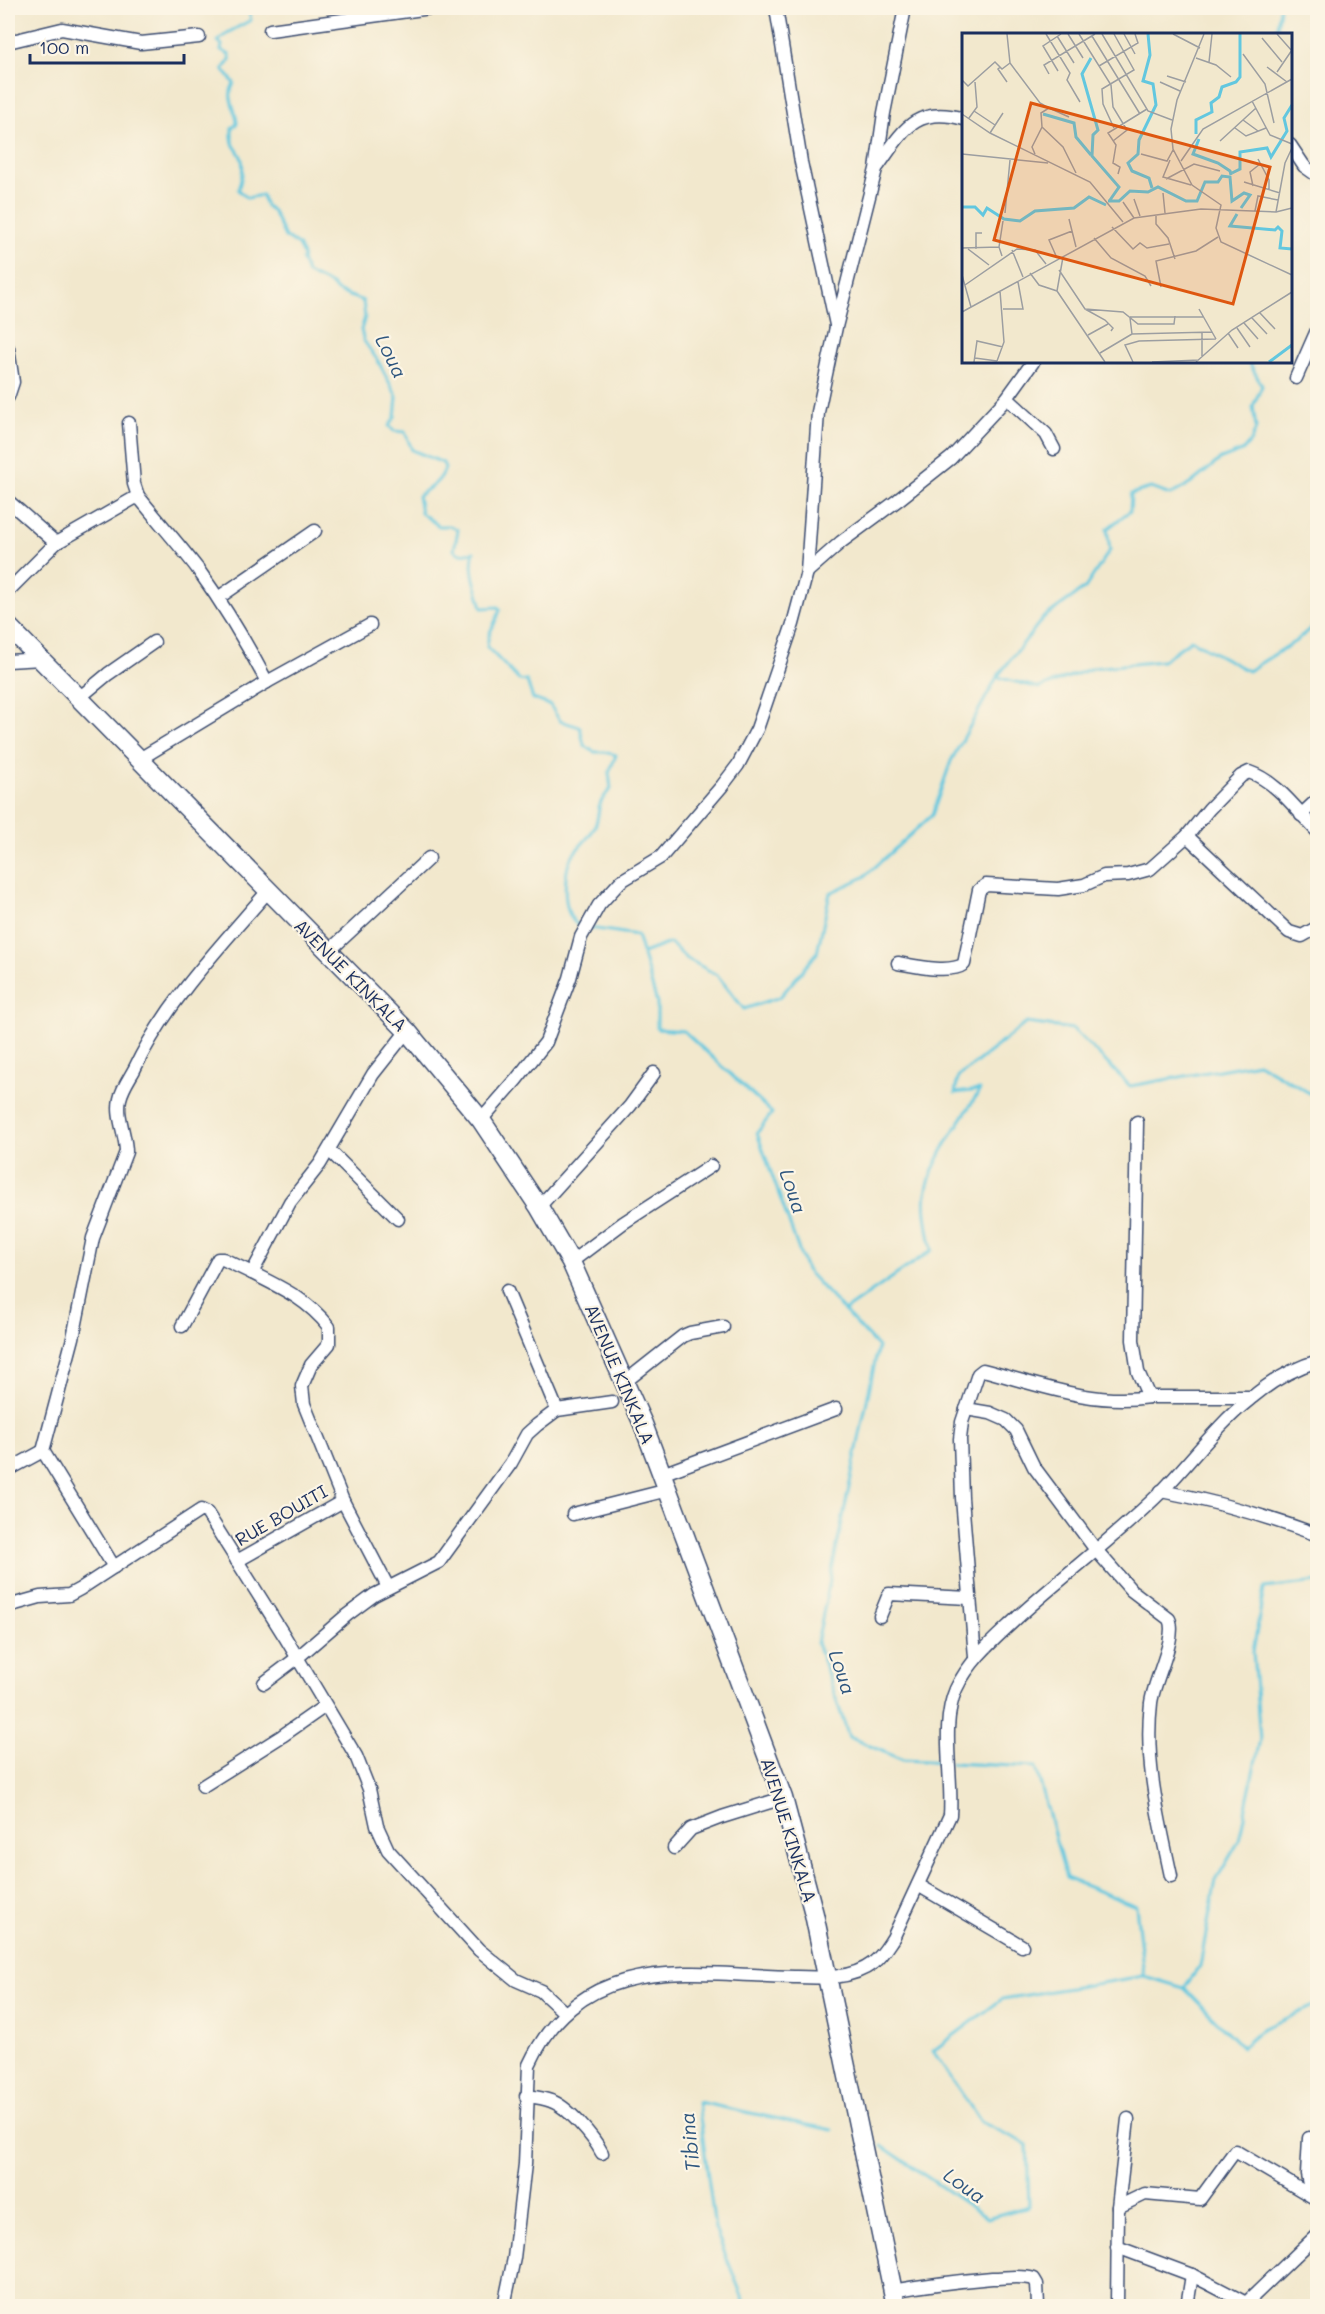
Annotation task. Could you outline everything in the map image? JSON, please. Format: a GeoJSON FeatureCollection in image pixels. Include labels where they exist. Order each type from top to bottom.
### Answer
{"type":"FeatureCollection","features":[{"type":"Feature","properties":{"kind":"main road","name":"AVENUE KINKALA"},"geometry":{"type":"LineString","coordinates":[[8,626],[407,1031],[481,1120],[539,1207],[571,1262],[626,1382],[783,1798],[814,1914],[894,2299]]}},
{"type":"Feature","properties":{"kind":"street"},"geometry":{"type":"LineString","coordinates":[[270,30],[430,8]]}},
{"type":"Feature","properties":{"kind":"street"},"geometry":{"type":"LineString","coordinates":[[776,8],[801,162],[836,327]]}},
{"type":"Feature","properties":{"kind":"street"},"geometry":{"type":"LineString","coordinates":[[481,1120],[546,1042],[570,978],[580,937],[599,904],[621,881],[661,857],[738,765],[757,729],[793,624],[807,572],[818,412],[836,327],[876,169],[884,113],[905,8]]}},
{"type":"Feature","properties":{"kind":"street"},"geometry":{"type":"LineString","coordinates":[[8,42],[62,29],[141,43],[199,37]]}},
{"type":"Feature","properties":{"kind":"street"},"geometry":{"type":"LineString","coordinates":[[876,169],[906,128],[917,119],[951,115],[962,119]]}},
{"type":"Feature","properties":{"kind":"street"},"geometry":{"type":"LineString","coordinates":[[1292,148],[1304,166],[1317,176]]}},
{"type":"Feature","properties":{"kind":"street"},"geometry":{"type":"LineString","coordinates":[[1296,378],[1317,328]]}},
{"type":"Feature","properties":{"kind":"street"},"geometry":{"type":"LineString","coordinates":[[8,348],[13,382],[8,397]]}},
{"type":"Feature","properties":{"kind":"street"},"geometry":{"type":"LineString","coordinates":[[807,572],[841,542],[951,458],[1007,398],[1032,363]]}},
{"type":"Feature","properties":{"kind":"street"},"geometry":{"type":"LineString","coordinates":[[1007,398],[1046,434],[1054,449]]}},
{"type":"Feature","properties":{"kind":"street"},"geometry":{"type":"LineString","coordinates":[[129,423],[134,484],[138,496],[196,567],[218,598],[251,650],[267,682]]}},
{"type":"Feature","properties":{"kind":"street"},"geometry":{"type":"LineString","coordinates":[[8,591],[56,543],[138,496]]}},
{"type":"Feature","properties":{"kind":"street"},"geometry":{"type":"LineString","coordinates":[[8,501],[56,543]]}},
{"type":"Feature","properties":{"kind":"street"},"geometry":{"type":"LineString","coordinates":[[218,598],[315,531]]}},
{"type":"Feature","properties":{"kind":"street"},"geometry":{"type":"LineString","coordinates":[[138,760],[267,682],[370,625]]}},
{"type":"Feature","properties":{"kind":"street"},"geometry":{"type":"LineString","coordinates":[[79,698],[108,674],[154,642]]}},
{"type":"Feature","properties":{"kind":"street"},"geometry":{"type":"LineString","coordinates":[[8,661],[42,660]]}},
{"type":"Feature","properties":{"kind":"street"},"geometry":{"type":"LineString","coordinates":[[898,963],[928,968],[956,969],[961,967],[964,964],[979,890],[986,885],[1058,889],[1084,885],[1104,876],[1139,873],[1150,869],[1187,836],[1241,776],[1249,772],[1278,791],[1317,832]]}},
{"type":"Feature","properties":{"kind":"street"},"geometry":{"type":"LineString","coordinates":[[1301,815],[1317,799]]}},
{"type":"Feature","properties":{"kind":"street"},"geometry":{"type":"LineString","coordinates":[[1187,836],[1289,932],[1302,936],[1317,927]]}},
{"type":"Feature","properties":{"kind":"street"},"geometry":{"type":"LineString","coordinates":[[328,952],[429,858]]}},
{"type":"Feature","properties":{"kind":"street"},"geometry":{"type":"LineString","coordinates":[[114,1567],[43,1451],[73,1338],[93,1238],[126,1152],[126,1138],[119,1117],[120,1098],[140,1056],[175,1000],[268,891]]}},
{"type":"Feature","properties":{"kind":"street"},"geometry":{"type":"LineString","coordinates":[[252,1273],[290,1202],[328,1149],[373,1074],[407,1031]]}},
{"type":"Feature","properties":{"kind":"street"},"geometry":{"type":"LineString","coordinates":[[539,1207],[630,1106],[654,1073]]}},
{"type":"Feature","properties":{"kind":"street"},"geometry":{"type":"LineString","coordinates":[[1137,1122],[1133,1340],[1138,1372],[1149,1397]]}},
{"type":"Feature","properties":{"kind":"street"},"geometry":{"type":"LineString","coordinates":[[328,1149],[398,1219]]}},
{"type":"Feature","properties":{"kind":"street"},"geometry":{"type":"LineString","coordinates":[[571,1262],[623,1223],[711,1166]]}},
{"type":"Feature","properties":{"kind":"street"},"geometry":{"type":"LineString","coordinates":[[182,1326],[218,1259],[223,1259],[278,1286],[315,1309],[329,1327],[329,1344],[311,1365],[302,1386],[304,1404],[343,1501],[388,1587]]}},
{"type":"Feature","properties":{"kind":"street"},"geometry":{"type":"LineString","coordinates":[[507,1291],[557,1410]]}},
{"type":"Feature","properties":{"kind":"street"},"geometry":{"type":"LineString","coordinates":[[626,1382],[682,1336],[700,1330],[723,1327]]}},
{"type":"Feature","properties":{"kind":"street"},"geometry":{"type":"LineString","coordinates":[[504,2307],[514,2258],[525,2164],[529,2065],[536,2051],[565,2013],[605,1988],[646,1975],[691,1972],[828,1979],[872,1964],[893,1938],[950,1815],[948,1750],[951,1704],[955,1691],[975,1657],[1161,1491],[1233,1413],[1252,1397],[1291,1372],[1317,1361]]}},
{"type":"Feature","properties":{"kind":"street"},"geometry":{"type":"LineString","coordinates":[[975,1657],[969,1598],[960,1439],[966,1409],[978,1374],[984,1371],[1095,1399],[1252,1397]]}},
{"type":"Feature","properties":{"kind":"street"},"geometry":{"type":"LineString","coordinates":[[264,1683],[347,1615],[388,1587],[439,1562],[511,1463],[527,1434],[557,1410],[612,1402]]}},
{"type":"Feature","properties":{"kind":"street"},"geometry":{"type":"LineString","coordinates":[[573,1514],[665,1482],[836,1409]]}},
{"type":"Feature","properties":{"kind":"street"},"geometry":{"type":"LineString","coordinates":[[966,1409],[990,1413],[1006,1420],[1011,1425],[1034,1467],[1096,1550],[1131,1590],[1169,1619],[1171,1623],[1169,1641],[1151,1701],[1148,1739],[1153,1786],[1171,1876]]}},
{"type":"Feature","properties":{"kind":"street"},"geometry":{"type":"LineString","coordinates":[[8,1470],[43,1451]]}},
{"type":"Feature","properties":{"kind":"street"},"geometry":{"type":"LineString","coordinates":[[1161,1491],[1215,1501],[1260,1514],[1317,1535]]}},
{"type":"Feature","properties":{"kind":"street","name":"RUE BOUITI"},"geometry":{"type":"LineString","coordinates":[[237,1561],[343,1501]]}},
{"type":"Feature","properties":{"kind":"street"},"geometry":{"type":"LineString","coordinates":[[8,1606],[40,1597],[69,1595],[201,1510],[210,1517],[356,1756],[369,1789],[377,1826],[388,1850],[479,1950],[516,1980],[541,1991],[565,2013]]}},
{"type":"Feature","properties":{"kind":"street"},"geometry":{"type":"LineString","coordinates":[[880,1616],[889,1594],[969,1598]]}},
{"type":"Feature","properties":{"kind":"street"},"geometry":{"type":"LineString","coordinates":[[202,1786],[325,1706]]}},
{"type":"Feature","properties":{"kind":"street"},"geometry":{"type":"LineString","coordinates":[[674,1848],[691,1829],[783,1798]]}},
{"type":"Feature","properties":{"kind":"street"},"geometry":{"type":"LineString","coordinates":[[918,1885],[1022,1946]]}},
{"type":"Feature","properties":{"kind":"street"},"geometry":{"type":"LineString","coordinates":[[526,2096],[552,2101],[561,2107],[593,2139],[602,2153]]}},
{"type":"Feature","properties":{"kind":"street"},"geometry":{"type":"LineString","coordinates":[[1117,2307],[1118,2207],[1128,2119]]}},
{"type":"Feature","properties":{"kind":"street"},"geometry":{"type":"LineString","coordinates":[[1309,2138],[1307,2174],[1314,2198]]}},
{"type":"Feature","properties":{"kind":"street"},"geometry":{"type":"LineString","coordinates":[[1118,2207],[1145,2194],[1200,2199],[1235,2151],[1314,2198]]}},
{"type":"Feature","properties":{"kind":"street"},"geometry":{"type":"LineString","coordinates":[[1117,2247],[1192,2275],[1245,2305],[1316,2238]]}},
{"type":"Feature","properties":{"kind":"street"},"geometry":{"type":"LineString","coordinates":[[1187,2307],[1192,2275]]}},
{"type":"Feature","properties":{"kind":"street"},"geometry":{"type":"LineString","coordinates":[[894,2299],[937,2283],[1016,2277],[1034,2279],[1037,2284],[1038,2307]]}},
{"type":"Feature","properties":{"kind":"waterway","name":"Loua"},"geometry":{"type":"LineString","coordinates":[[248,8],[251,20],[218,41],[222,45],[221,50],[230,55],[230,60],[223,69],[234,83],[231,99],[237,124],[232,128],[232,138],[243,164],[238,190],[247,198],[262,195],[266,206],[273,211],[285,237],[298,245],[307,273],[332,285],[337,291],[363,301],[365,317],[361,330],[364,341],[378,361],[397,397],[395,417],[389,426],[394,431],[405,432],[412,450],[443,463],[445,468],[438,481],[418,496],[421,513],[439,526],[450,526],[458,530],[454,550],[460,554],[474,552],[472,566],[482,608],[498,607],[500,610],[490,632],[487,647],[519,680],[527,681],[533,699],[550,705],[560,721],[580,727],[584,745],[594,752],[616,755],[609,773],[611,789],[602,801],[593,830],[572,856],[566,877],[568,909],[577,924],[584,927]]}},
{"type":"Feature","properties":{"kind":"waterway"},"geometry":{"type":"LineString","coordinates":[[1276,33],[1280,8]]}},
{"type":"Feature","properties":{"kind":"waterway"},"geometry":{"type":"LineString","coordinates":[[997,677],[1043,618],[1085,588],[1110,550],[1107,529],[1130,511],[1131,494],[1151,488],[1170,495],[1190,484],[1221,459],[1242,451],[1251,441],[1256,428],[1253,406],[1262,386],[1250,363]]}},
{"type":"Feature","properties":{"kind":"waterway"},"geometry":{"type":"LineString","coordinates":[[643,953],[670,943],[686,958],[717,975],[744,1009],[780,997],[817,953],[830,893],[864,877],[932,815],[951,761],[997,677],[1039,688],[1093,668],[1162,661],[1191,640],[1248,671],[1296,641],[1318,622]]}},
{"type":"Feature","properties":{"kind":"waterway","name":"Loua"},"geometry":{"type":"LineString","coordinates":[[590,928],[637,935],[657,1003],[657,1029],[684,1031],[772,1113],[757,1133],[806,1270],[878,1347],[817,1643],[849,1737],[903,1760],[945,1762]]}},
{"type":"Feature","properties":{"kind":"waterway"},"geometry":{"type":"LineString","coordinates":[[844,1311],[932,1250],[925,1207],[929,1180],[948,1140],[980,1090],[955,1093],[958,1077],[1026,1023],[1073,1029],[1130,1086],[1258,1063],[1318,1098]]}},
{"type":"Feature","properties":{"kind":"waterway"},"geometry":{"type":"LineString","coordinates":[[1144,1976],[1184,1988],[1200,1966],[1216,1880],[1239,1841],[1260,1739],[1253,1652],[1264,1588],[1318,1582]]}},
{"type":"Feature","properties":{"kind":"waterway","name":"Loua"},"geometry":{"type":"LineString","coordinates":[[882,2146],[987,2218],[1029,2206],[1027,2144],[981,2122],[933,2051],[1002,1999],[1144,1976],[1136,1906],[1066,1878],[1036,1767],[951,1763]]}},
{"type":"Feature","properties":{"kind":"waterway"},"geometry":{"type":"LineString","coordinates":[[1184,1988],[1242,2047],[1262,2029],[1318,2004]]}},
{"type":"Feature","properties":{"kind":"waterway","name":"Tibina"},"geometry":{"type":"LineString","coordinates":[[746,2306],[715,2229],[698,2102],[832,2130]]}}]}
